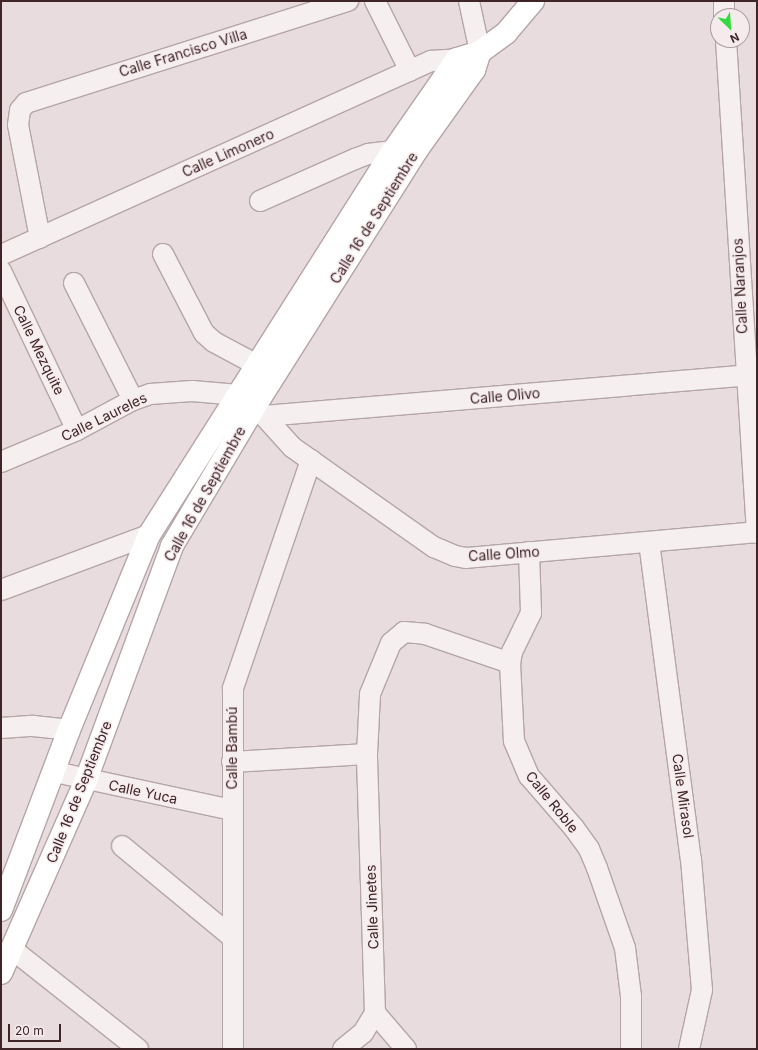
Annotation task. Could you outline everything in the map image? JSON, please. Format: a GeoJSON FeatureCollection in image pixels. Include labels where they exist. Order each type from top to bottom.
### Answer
{"type":"FeatureCollection","features":[{"type":"Feature","properties":{"kind":"main road"},"geometry":{"type":"LineString","coordinates":[[457,59],[480,52],[506,33],[533,1]]}},
{"type":"Feature","properties":{"kind":"main road","name":"Calle 16 de Septiembre"},"geometry":{"type":"LineString","coordinates":[[1,973],[86,780],[172,546],[253,405],[416,151],[474,70],[480,52]]}},
{"type":"Feature","properties":{"kind":"main road","name":"Calle 16 de Septiembre"},"geometry":{"type":"LineString","coordinates":[[1,910],[55,772],[69,730],[149,535],[253,405],[257,365],[392,151],[457,59]]}},
{"type":"Feature","properties":{"kind":"street","name":"Calle Francisco Villa"},"geometry":{"type":"LineString","coordinates":[[40,238],[18,125],[20,110],[35,99],[348,1]]}},
{"type":"Feature","properties":{"kind":"street"},"geometry":{"type":"LineString","coordinates":[[375,1],[410,71]]}},
{"type":"Feature","properties":{"kind":"street"},"geometry":{"type":"LineString","coordinates":[[469,1],[480,52]]}},
{"type":"Feature","properties":{"kind":"street","name":"Calle Naranjos"},"geometry":{"type":"LineString","coordinates":[[726,48],[745,376],[757,532]]}},
{"type":"Feature","properties":{"kind":"street","name":"Calle Limonero"},"geometry":{"type":"LineString","coordinates":[[1,255],[431,61],[457,59]]}},
{"type":"Feature","properties":{"kind":"street"},"geometry":{"type":"LineString","coordinates":[[260,201],[368,154],[392,151]]}},
{"type":"Feature","properties":{"kind":"street"},"geometry":{"type":"LineString","coordinates":[[164,254],[204,333],[214,342],[257,365]]}},
{"type":"Feature","properties":{"kind":"street","name":"Calle Mezquite"},"geometry":{"type":"LineString","coordinates":[[1,271],[77,430]]}},
{"type":"Feature","properties":{"kind":"street"},"geometry":{"type":"LineString","coordinates":[[74,283],[133,400]]}},
{"type":"Feature","properties":{"kind":"street","name":"Calle Olivo"},"geometry":{"type":"LineString","coordinates":[[253,405],[745,376]]}},
{"type":"Feature","properties":{"kind":"street","name":"Calle Laureles"},"geometry":{"type":"LineString","coordinates":[[1,462],[77,430],[133,400],[168,391],[253,405]]}},
{"type":"Feature","properties":{"kind":"street","name":"Calle Olmo"},"geometry":{"type":"LineString","coordinates":[[253,405],[279,435],[311,460],[445,553],[466,558],[757,532]]}},
{"type":"Feature","properties":{"kind":"street","name":"Calle Bambú"},"geometry":{"type":"LineString","coordinates":[[233,1049],[233,688],[311,460]]}},
{"type":"Feature","properties":{"kind":"street"},"geometry":{"type":"LineString","coordinates":[[1,590],[149,535]]}},
{"type":"Feature","properties":{"kind":"street","name":"Calle Mirasol"},"geometry":{"type":"LineString","coordinates":[[649,542],[691,859],[702,982],[700,1003],[689,1049]]}},
{"type":"Feature","properties":{"kind":"street","name":"Calle Roble"},"geometry":{"type":"LineString","coordinates":[[529,552],[531,614],[512,652],[510,663],[514,741],[519,757],[528,776],[574,828],[589,849],[620,929],[631,996],[631,1049]]}},
{"type":"Feature","properties":{"kind":"street","name":"Calle Jinetes"},"geometry":{"type":"LineString","coordinates":[[375,1012],[367,754],[370,694],[395,638],[404,632],[425,634],[510,663]]}},
{"type":"Feature","properties":{"kind":"street"},"geometry":{"type":"LineString","coordinates":[[1,728],[33,726],[69,730]]}},
{"type":"Feature","properties":{"kind":"street"},"geometry":{"type":"LineString","coordinates":[[232,762],[367,754]]}},
{"type":"Feature","properties":{"kind":"street","name":"Calle Yuca"},"geometry":{"type":"LineString","coordinates":[[55,772],[86,780],[232,810]]}},
{"type":"Feature","properties":{"kind":"street"},"geometry":{"type":"LineString","coordinates":[[122,846],[232,937]]}},
{"type":"Feature","properties":{"kind":"street"},"geometry":{"type":"LineString","coordinates":[[12,949],[138,1049]]}},
{"type":"Feature","properties":{"kind":"street"},"geometry":{"type":"LineString","coordinates":[[343,1049],[363,1033],[375,1012],[406,1049]]}}]}
